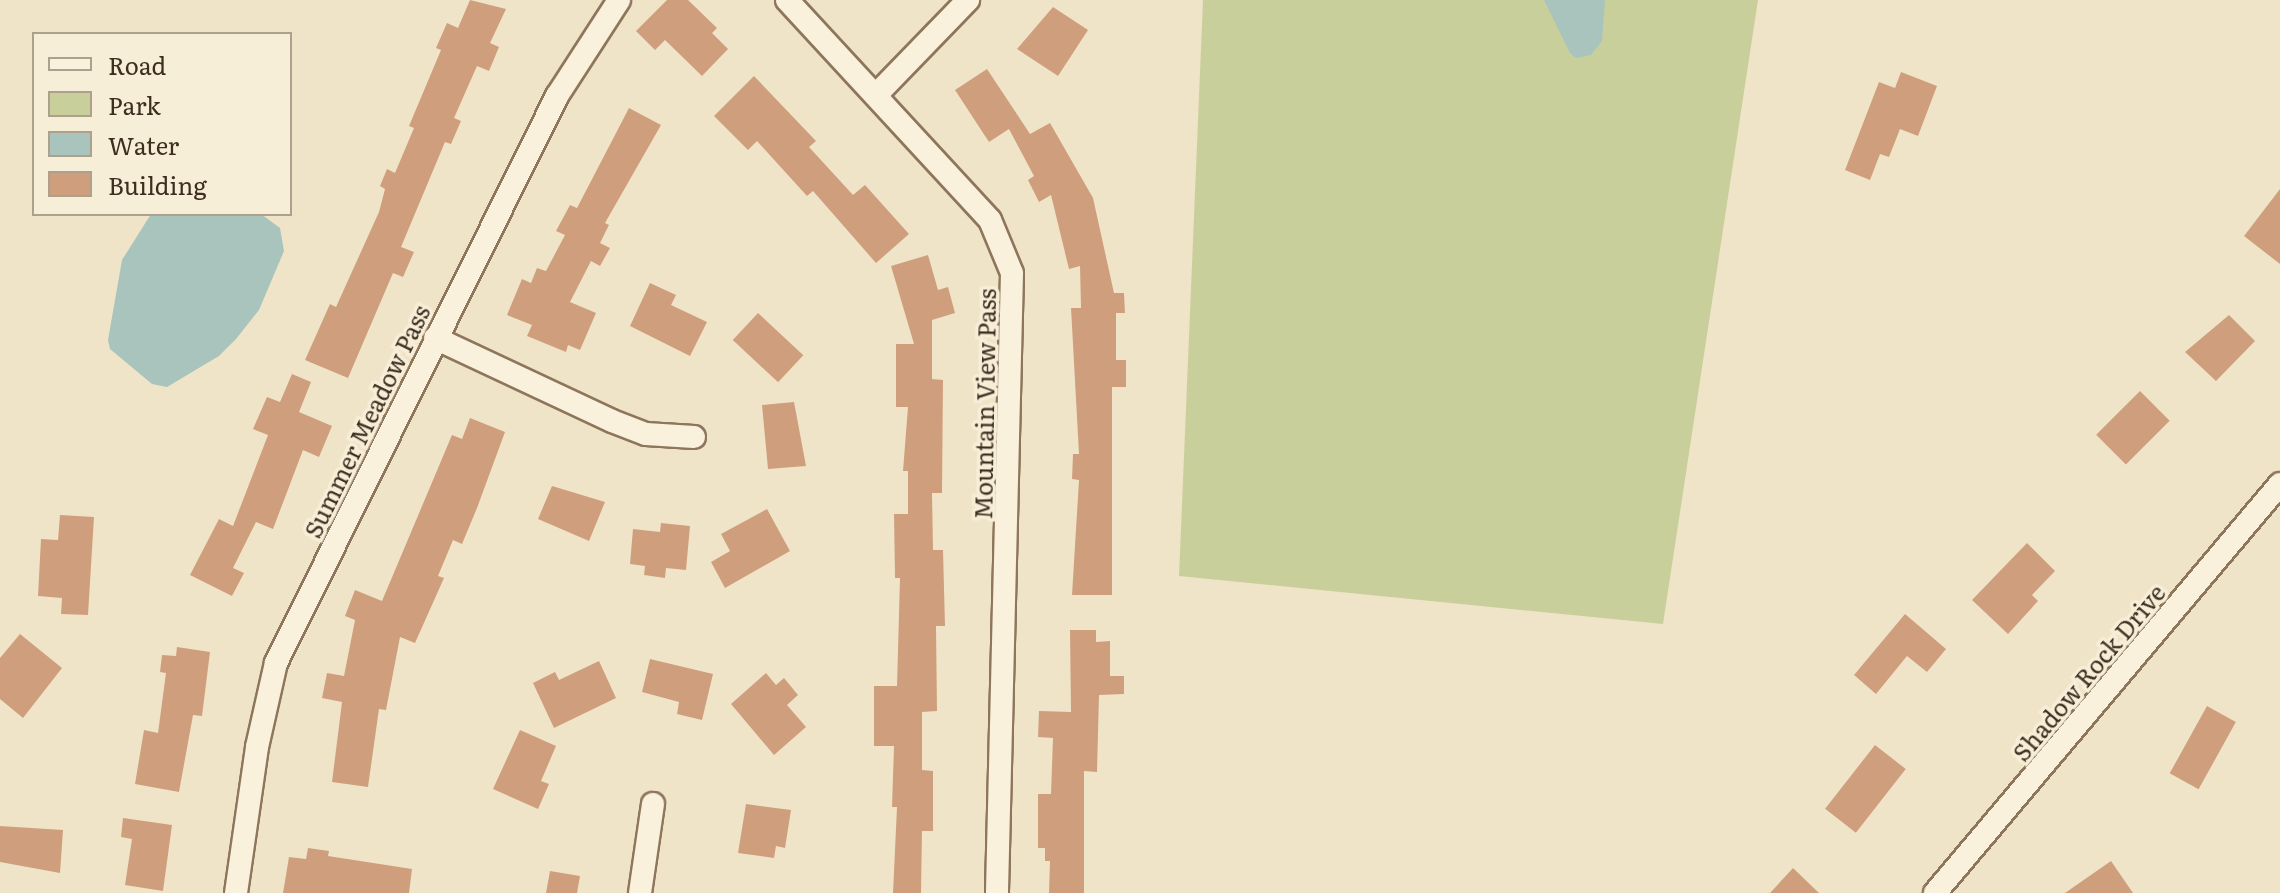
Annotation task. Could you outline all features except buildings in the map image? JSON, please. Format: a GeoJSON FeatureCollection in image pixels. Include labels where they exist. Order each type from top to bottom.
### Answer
{"type":"FeatureCollection","features":[{"type":"Feature","properties":{"kind":"street","name":"Summer Meadow Pass"},"geometry":{"type":"LineString","coordinates":[[236,893],[257,747],[276,663],[557,96],[619,0]]}},
{"type":"Feature","properties":{"kind":"street","name":"Mountain View Pass"},"geometry":{"type":"LineString","coordinates":[[787,0],[990,220],[1012,273],[997,893]]}},
{"type":"Feature","properties":{"kind":"street"},"geometry":{"type":"LineString","coordinates":[[877,94],[968,0]]}},
{"type":"Feature","properties":{"kind":"street"},"geometry":{"type":"LineString","coordinates":[[435,338],[624,425],[662,437],[694,437]]}},
{"type":"Feature","properties":{"kind":"street","name":"Shadow Rock Drive"},"geometry":{"type":"LineString","coordinates":[[1935,893],[2280,484]]}},
{"type":"Feature","properties":{"kind":"street"},"geometry":{"type":"LineString","coordinates":[[640,893],[653,804]]}},
{"type":"Feature","properties":{"kind":"green space"},"geometry":{"type":"Polygon","coordinates":[[[1203,0],[1758,0],[1663,624],[1179,576],[1203,0]]]}},
{"type":"Feature","properties":{"kind":"water"},"geometry":{"type":"Polygon","coordinates":[[[1544,0],[1605,0],[1602,41],[1591,55],[1576,58],[1570,53],[1544,0]]]}},
{"type":"Feature","properties":{"kind":"water"},"geometry":{"type":"Polygon","coordinates":[[[150,216],[264,216],[280,228],[284,251],[259,310],[236,339],[219,356],[167,387],[152,384],[110,349],[108,340],[122,260],[150,216]]]}}]}
